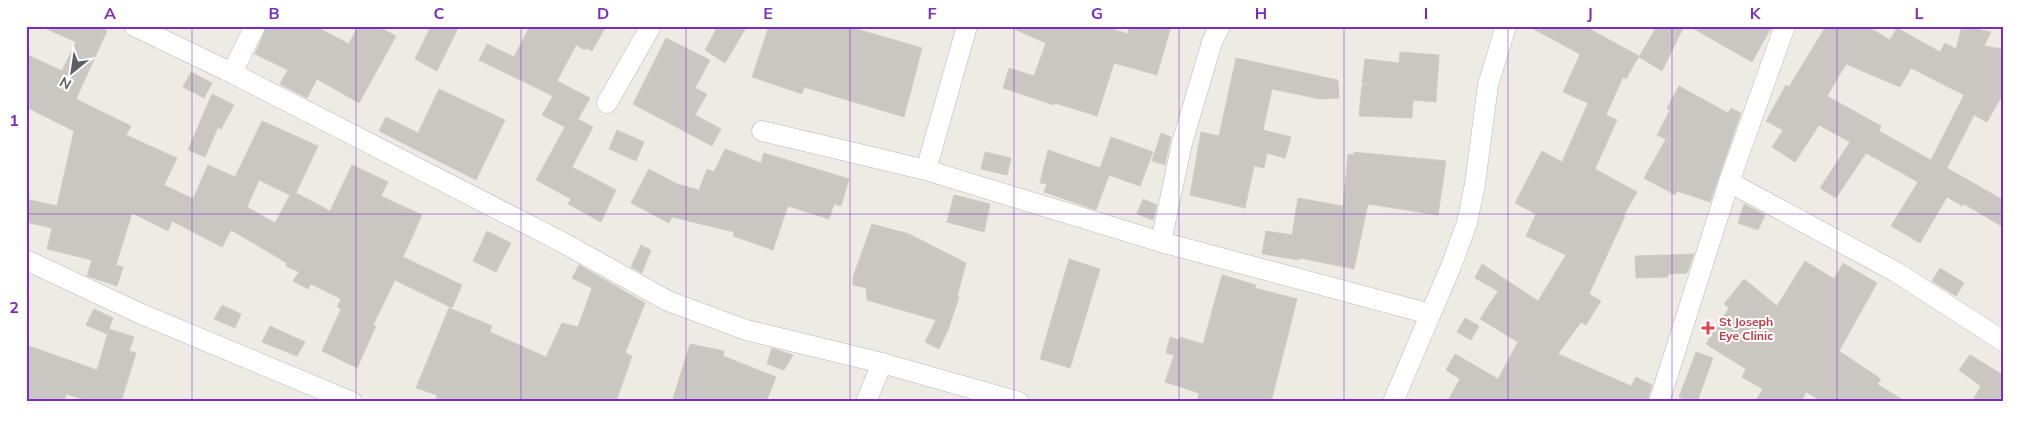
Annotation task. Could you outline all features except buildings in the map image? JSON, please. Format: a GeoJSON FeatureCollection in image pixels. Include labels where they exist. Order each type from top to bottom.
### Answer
{"type":"FeatureCollection","features":[{"type":"Feature","properties":{"kind":"street"},"geometry":{"type":"LineString","coordinates":[[134,26],[232,73],[560,241],[668,300],[746,330],[882,363],[1019,402]]}},
{"type":"Feature","properties":{"kind":"street"},"geometry":{"type":"LineString","coordinates":[[232,73],[255,26]]}},
{"type":"Feature","properties":{"kind":"street"},"geometry":{"type":"LineString","coordinates":[[607,103],[651,26]]}},
{"type":"Feature","properties":{"kind":"street"},"geometry":{"type":"LineString","coordinates":[[926,170],[967,26]]}},
{"type":"Feature","properties":{"kind":"street"},"geometry":{"type":"LineString","coordinates":[[1161,242],[1182,143],[1212,42],[1220,26]]}},
{"type":"Feature","properties":{"kind":"street"},"geometry":{"type":"LineString","coordinates":[[1394,402],[1452,264],[1467,222],[1475,184],[1488,85],[1506,26]]}},
{"type":"Feature","properties":{"kind":"street"},"geometry":{"type":"LineString","coordinates":[[1659,402],[1729,182],[1785,26]]}},
{"type":"Feature","properties":{"kind":"street"},"geometry":{"type":"LineString","coordinates":[[762,131],[926,170],[1161,242],[1430,314]]}},
{"type":"Feature","properties":{"kind":"street"},"geometry":{"type":"LineString","coordinates":[[1729,182],[1896,272],[2003,341]]}},
{"type":"Feature","properties":{"kind":"street"},"geometry":{"type":"LineString","coordinates":[[26,260],[139,312],[352,402]]}},
{"type":"Feature","properties":{"kind":"street"},"geometry":{"type":"LineString","coordinates":[[866,402],[882,363]]}},
{"type":"Feature","properties":{"kind":"place","name":"St Joseph Eye Clinic"},"geometry":{"type":"Point","coordinates":[1708,328]}}]}
